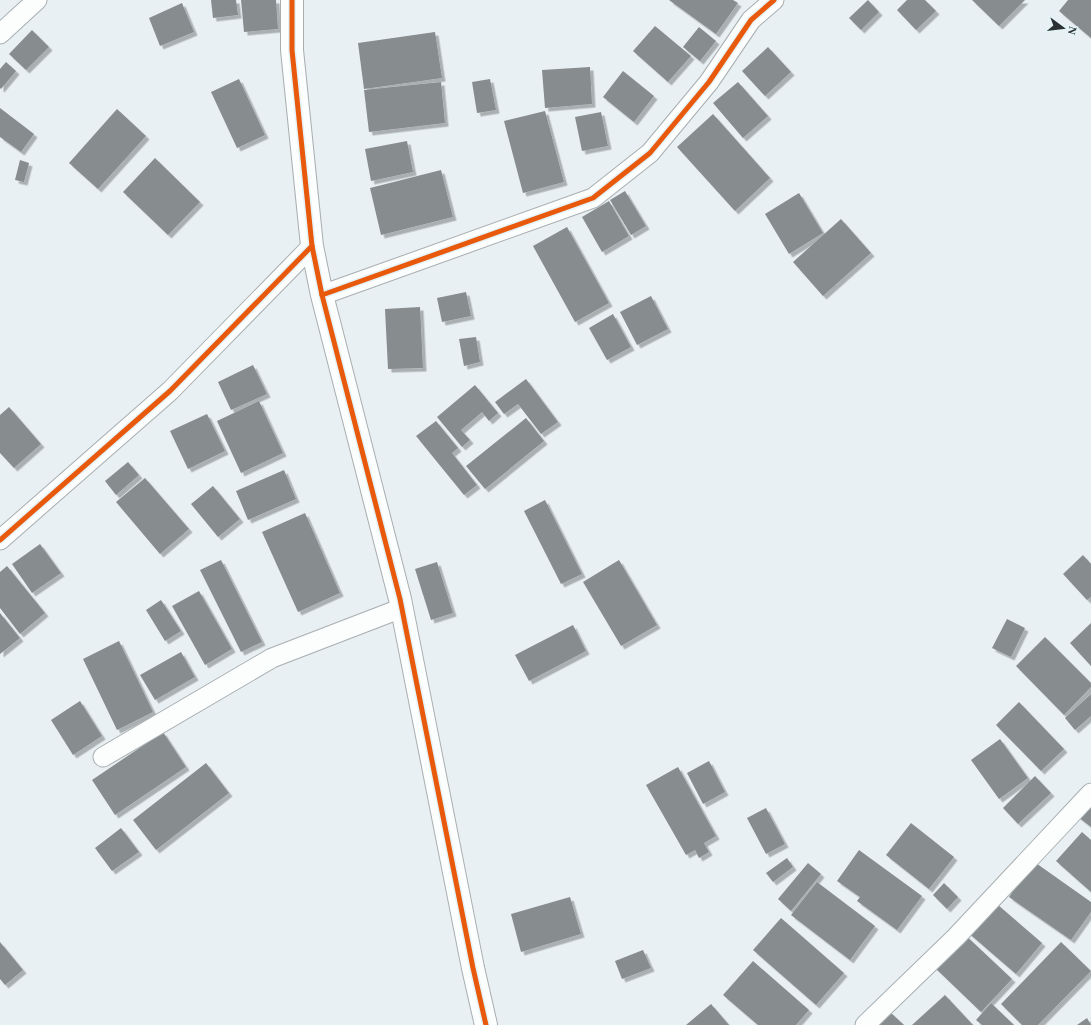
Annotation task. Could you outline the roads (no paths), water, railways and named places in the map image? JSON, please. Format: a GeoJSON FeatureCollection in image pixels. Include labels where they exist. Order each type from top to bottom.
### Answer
{"type":"FeatureCollection","features":[{"type":"Feature","properties":{"kind":"street"},"geometry":{"type":"LineString","coordinates":[[0,34],[37,0]]}},
{"type":"Feature","properties":{"kind":"street"},"geometry":{"type":"LineString","coordinates":[[292,0],[292,50],[312,246],[322,295],[402,608],[473,968],[486,1025]]}},
{"type":"Feature","properties":{"kind":"street"},"geometry":{"type":"LineString","coordinates":[[322,295],[593,198],[650,153],[709,82],[751,20],[774,0]]}},
{"type":"Feature","properties":{"kind":"street"},"geometry":{"type":"LineString","coordinates":[[0,540],[170,391],[312,246]]}},
{"type":"Feature","properties":{"kind":"street"},"geometry":{"type":"LineString","coordinates":[[103,757],[272,658],[402,608]]}},
{"type":"Feature","properties":{"kind":"street"},"geometry":{"type":"LineString","coordinates":[[865,1025],[956,937],[1091,793]]}}]}
